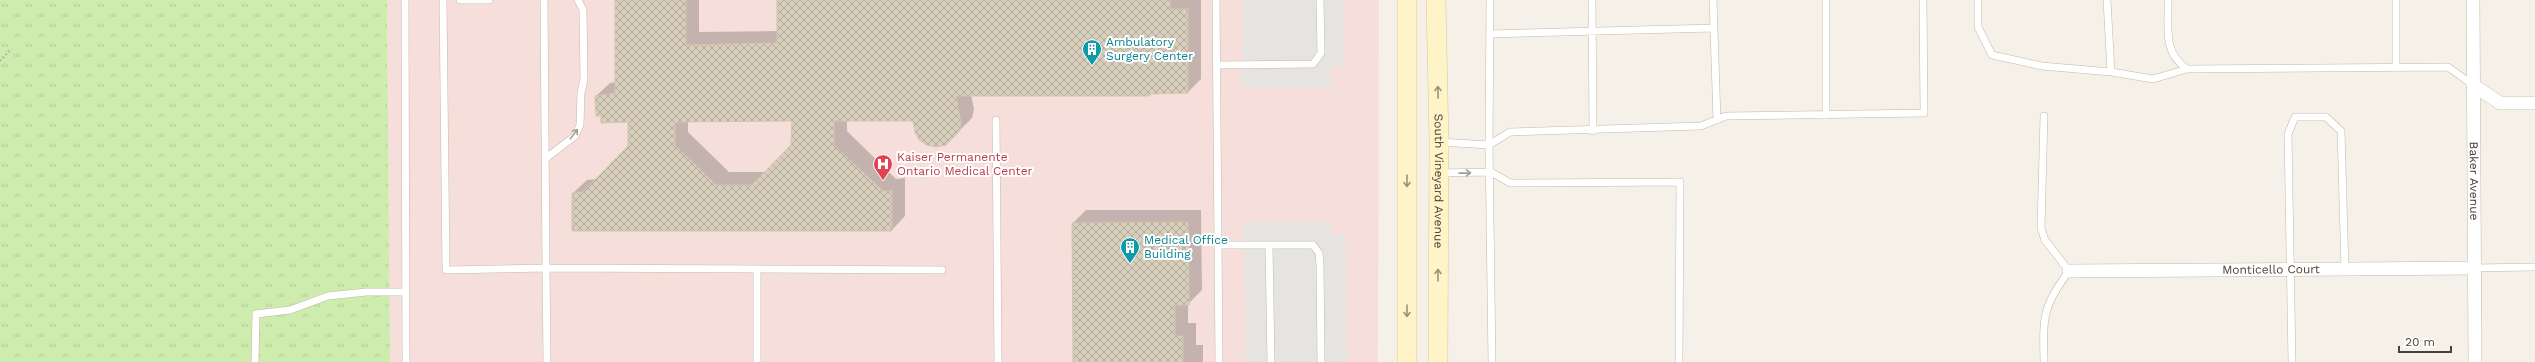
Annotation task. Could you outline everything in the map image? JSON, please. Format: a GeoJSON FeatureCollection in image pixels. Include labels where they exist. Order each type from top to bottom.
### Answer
{"type":"FeatureCollection","features":[{"type":"Feature","properties":{"kind":"main road"},"geometry":{"type":"LineString","coordinates":[[1407,362],[1408,0]]}},
{"type":"Feature","properties":{"kind":"main road","name":"South Vineyard Avenue"},"geometry":{"type":"LineString","coordinates":[[1436,0],[1439,142],[1438,362]]}},
{"type":"Feature","properties":{"kind":"street","name":"Baker Avenue"},"geometry":{"type":"LineString","coordinates":[[2473,0],[2475,362]]}},
{"type":"Feature","properties":{"kind":"street"},"geometry":{"type":"LineString","coordinates":[[2473,84],[2500,103],[2535,103]]}},
{"type":"Feature","properties":{"kind":"street","name":"Monticello Court"},"geometry":{"type":"LineString","coordinates":[[2068,271],[2474,268]]}},
{"type":"Feature","properties":{"kind":"lane"},"geometry":{"type":"LineString","coordinates":[[405,0],[406,362]]}},
{"type":"Feature","properties":{"kind":"lane"},"geometry":{"type":"LineString","coordinates":[[443,0],[446,270],[546,268],[942,270]]}},
{"type":"Feature","properties":{"kind":"lane"},"geometry":{"type":"LineString","coordinates":[[460,0],[489,0]]}},
{"type":"Feature","properties":{"kind":"lane"},"geometry":{"type":"LineString","coordinates":[[544,0],[547,362]]}},
{"type":"Feature","properties":{"kind":"lane"},"geometry":{"type":"LineString","coordinates":[[545,159],[575,136],[582,118],[581,93],[584,79],[582,10],[578,0]]}},
{"type":"Feature","properties":{"kind":"lane"},"geometry":{"type":"LineString","coordinates":[[1216,0],[1219,362]]}},
{"type":"Feature","properties":{"kind":"lane"},"geometry":{"type":"LineString","coordinates":[[1217,65],[1313,64],[1321,53],[1320,0]]}},
{"type":"Feature","properties":{"kind":"lane"},"geometry":{"type":"LineString","coordinates":[[1490,0],[1489,145],[1491,172],[1492,362]]}},
{"type":"Feature","properties":{"kind":"lane"},"geometry":{"type":"LineString","coordinates":[[1592,0],[1593,131]]}},
{"type":"Feature","properties":{"kind":"lane"},"geometry":{"type":"LineString","coordinates":[[1713,0],[1717,120]]}},
{"type":"Feature","properties":{"kind":"lane"},"geometry":{"type":"LineString","coordinates":[[1826,0],[1826,115]]}},
{"type":"Feature","properties":{"kind":"lane"},"geometry":{"type":"LineString","coordinates":[[1439,142],[1489,145],[1510,132],[1593,131],[1701,126],[1726,116],[1924,113],[1923,0]]}},
{"type":"Feature","properties":{"kind":"lane"},"geometry":{"type":"LineString","coordinates":[[1978,0],[1978,27],[1992,55],[2042,66],[2111,72],[2153,79],[2187,70],[2448,67],[2473,84]]}},
{"type":"Feature","properties":{"kind":"lane"},"geometry":{"type":"LineString","coordinates":[[2107,0],[2111,72]]}},
{"type":"Feature","properties":{"kind":"lane"},"geometry":{"type":"LineString","coordinates":[[2168,0],[2169,48],[2177,62],[2187,70]]}},
{"type":"Feature","properties":{"kind":"lane"},"geometry":{"type":"LineString","coordinates":[[2396,0],[2396,68]]}},
{"type":"Feature","properties":{"kind":"lane"},"geometry":{"type":"LineString","coordinates":[[1490,34],[1714,28]]}},
{"type":"Feature","properties":{"kind":"lane"},"geometry":{"type":"LineString","coordinates":[[2044,116],[2041,228],[2045,240],[2068,271],[2050,296],[2043,323],[2044,362]]}},
{"type":"Feature","properties":{"kind":"lane"},"geometry":{"type":"LineString","coordinates":[[2292,362],[2288,134],[2295,117],[2326,117],[2341,131],[2345,269]]}},
{"type":"Feature","properties":{"kind":"lane"},"geometry":{"type":"LineString","coordinates":[[996,120],[998,362]]}},
{"type":"Feature","properties":{"kind":"lane"},"geometry":{"type":"LineString","coordinates":[[1438,173],[1491,172],[1510,183],[1680,182],[1679,362]]}},
{"type":"Feature","properties":{"kind":"lane"},"geometry":{"type":"LineString","coordinates":[[1218,245],[1314,245],[1319,253],[1321,362]]}},
{"type":"Feature","properties":{"kind":"lane"},"geometry":{"type":"LineString","coordinates":[[1269,245],[1270,362]]}},
{"type":"Feature","properties":{"kind":"lane"},"geometry":{"type":"LineString","coordinates":[[2474,268],[2535,267]]}},
{"type":"Feature","properties":{"kind":"lane"},"geometry":{"type":"LineString","coordinates":[[756,361],[757,269]]}},
{"type":"Feature","properties":{"kind":"lane"},"geometry":{"type":"LineString","coordinates":[[255,362],[256,314],[290,310],[328,296],[366,292],[405,292]]}},
{"type":"Feature","properties":{"kind":"path"},"geometry":{"type":"LineString","coordinates":[[0,61],[11,49]]}},
{"type":"Feature","properties":{"kind":"shaded area","name":"Kaiser Permanente Ontario Medical Center"},"geometry":{"type":"Polygon","coordinates":[[[387,0],[1379,0],[1378,362],[390,362],[387,0]]]}},
{"type":"Feature","properties":{"kind":"shaded area"},"geometry":{"type":"Polygon","coordinates":[[[1242,0],[1344,0],[1345,67],[1331,68],[1331,87],[1242,88],[1242,0]]]}},
{"type":"Feature","properties":{"kind":"shaded area"},"geometry":{"type":"Polygon","coordinates":[[[1332,221],[1332,234],[1345,234],[1347,362],[1246,362],[1244,222],[1332,221]]]}},
{"type":"Feature","properties":{"kind":"green space"},"geometry":{"type":"Polygon","coordinates":[[[0,0],[387,0],[390,362],[0,362],[0,0]]]}},
{"type":"Feature","properties":{"kind":"building"},"geometry":{"type":"Polygon","coordinates":[[[615,0],[686,0],[686,45],[777,43],[777,0],[1170,0],[1170,9],[1188,9],[1188,93],[1150,94],[1150,96],[956,96],[961,123],[959,132],[946,145],[936,147],[927,145],[919,140],[915,132],[913,121],[834,121],[834,145],[883,191],[892,191],[892,231],[572,231],[572,193],[583,192],[628,146],[628,122],[601,123],[601,116],[596,116],[595,96],[615,93],[615,0]],[[792,121],[675,122],[675,145],[716,185],[752,185],[791,145],[792,121]]]}},
{"type":"Feature","properties":{"kind":"building","name":"Medical Office Building"},"geometry":{"type":"Polygon","coordinates":[[[1188,222],[1189,305],[1175,305],[1175,336],[1183,336],[1183,362],[1073,362],[1072,223],[1188,222]]]}},
{"type":"Feature","properties":{"kind":"place","name":"Ambulatory Surgery Center"},"geometry":{"type":"Point","coordinates":[1092,66]}},
{"type":"Feature","properties":{"kind":"place","name":"Kaiser Permanente Ontario Medical Center"},"geometry":{"type":"Point","coordinates":[883,181]}},
{"type":"Feature","properties":{"kind":"place","name":"Medical Office Building"},"geometry":{"type":"Point","coordinates":[1130,264]}}]}
